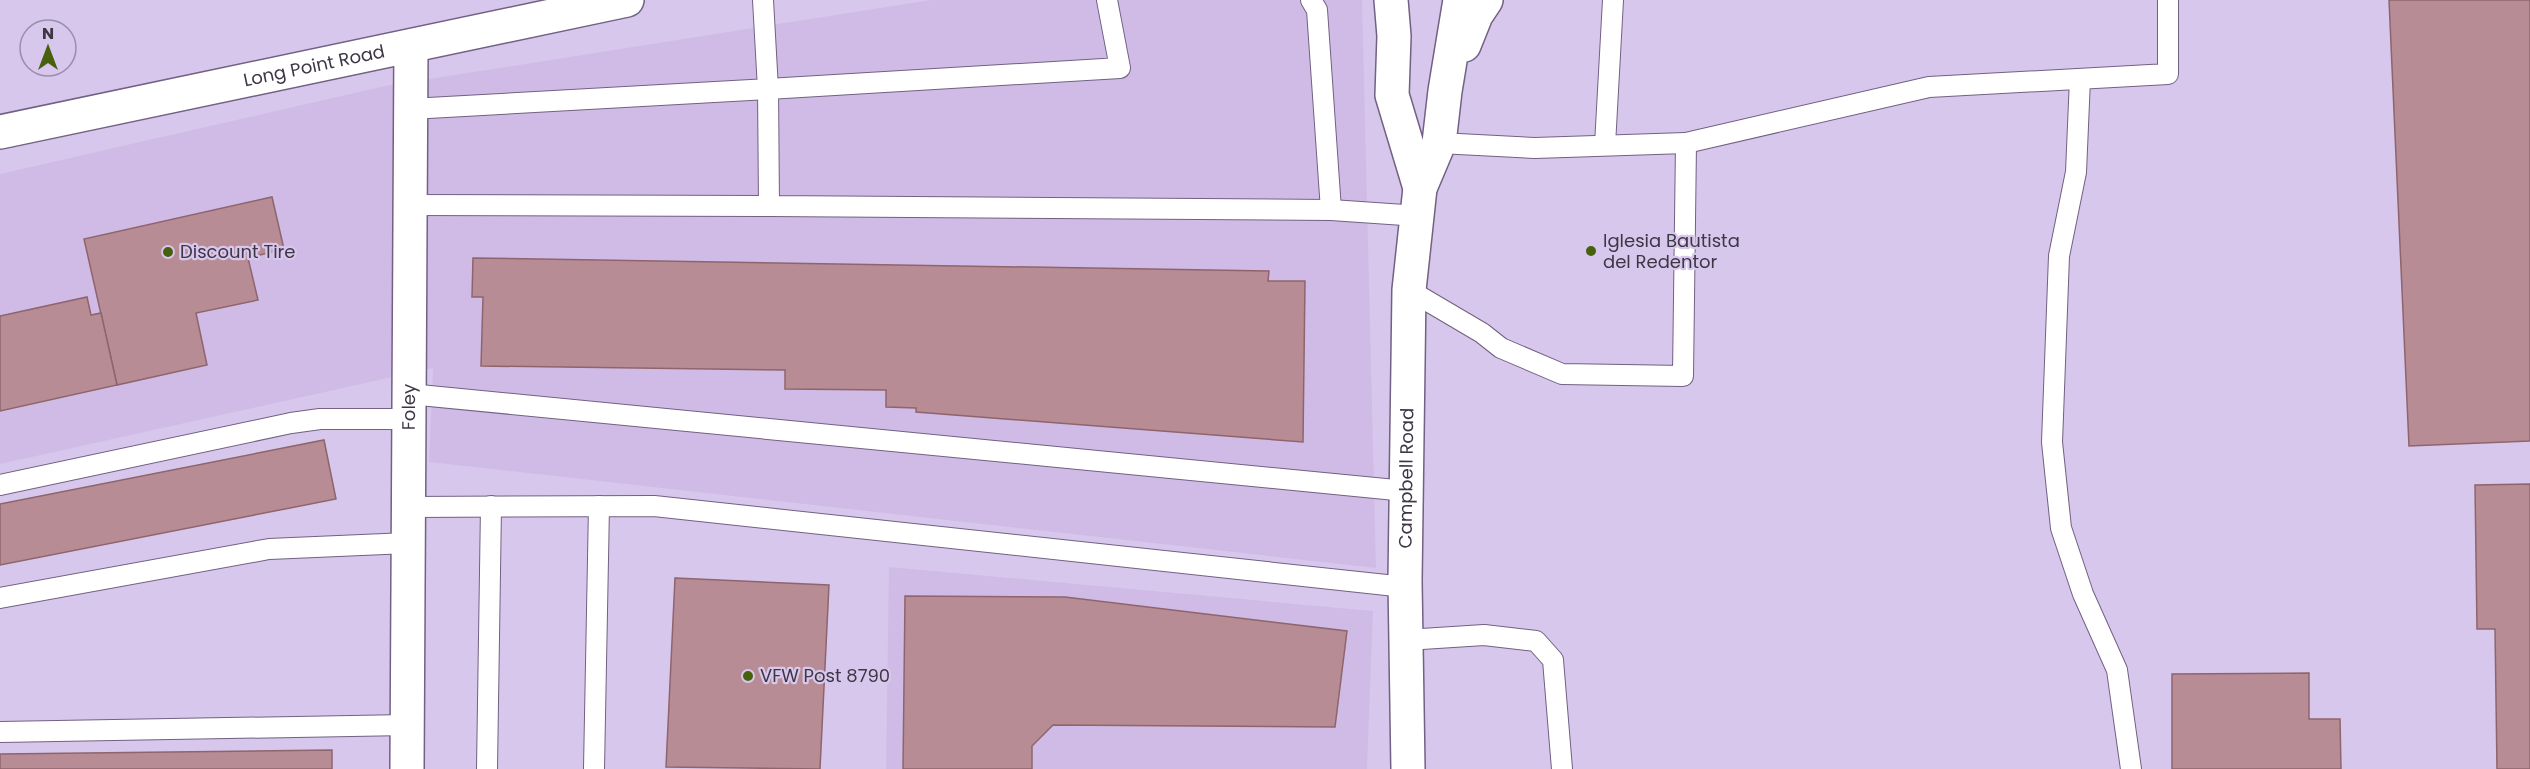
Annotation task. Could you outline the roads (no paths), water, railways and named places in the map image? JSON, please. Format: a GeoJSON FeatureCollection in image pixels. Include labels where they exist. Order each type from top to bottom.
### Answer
{"type":"FeatureCollection","features":[{"type":"Feature","properties":{"kind":"street","name":"Long Point Road"},"geometry":{"type":"LineString","coordinates":[[0,132],[627,0]]}},
{"type":"Feature","properties":{"kind":"street","name":"Campbell Road"},"geometry":{"type":"LineString","coordinates":[[1391,0],[1394,36],[1392,95],[1419,202]]}},
{"type":"Feature","properties":{"kind":"street","name":"Campbell Road"},"geometry":{"type":"LineString","coordinates":[[1408,769],[1405,587],[1409,290],[1419,202],[1439,142],[1460,0]]}},
{"type":"Feature","properties":{"kind":"street"},"geometry":{"type":"LineString","coordinates":[[1445,91],[1476,15],[1486,0]]}},
{"type":"Feature","properties":{"kind":"street","name":"Foley"},"geometry":{"type":"LineString","coordinates":[[407,769],[411,46]]}},
{"type":"Feature","properties":{"kind":"lane"},"geometry":{"type":"LineString","coordinates":[[763,0],[768,89],[769,206]]}},
{"type":"Feature","properties":{"kind":"lane"},"geometry":{"type":"LineString","coordinates":[[410,109],[1120,68],[1107,0]]}},
{"type":"Feature","properties":{"kind":"lane"},"geometry":{"type":"LineString","coordinates":[[1311,0],[1317,10],[1331,210]]}},
{"type":"Feature","properties":{"kind":"lane"},"geometry":{"type":"LineString","coordinates":[[1605,145],[1613,0]]}},
{"type":"Feature","properties":{"kind":"lane"},"geometry":{"type":"LineString","coordinates":[[1439,142],[1535,148],[1686,142],[1929,87],[2168,74],[2168,0]]}},
{"type":"Feature","properties":{"kind":"lane"},"geometry":{"type":"LineString","coordinates":[[2080,79],[2076,172],[2059,256],[2052,442],[2061,528],[2083,594],[2117,670],[2131,769]]}},
{"type":"Feature","properties":{"kind":"lane"},"geometry":{"type":"LineString","coordinates":[[1409,290],[1482,333],[1501,348],[1562,374],[1683,376],[1686,142]]}},
{"type":"Feature","properties":{"kind":"lane"},"geometry":{"type":"LineString","coordinates":[[410,205],[1331,210],[1419,202]]}},
{"type":"Feature","properties":{"kind":"lane"},"geometry":{"type":"LineString","coordinates":[[0,485],[291,423],[409,406],[1406,491]]}},
{"type":"Feature","properties":{"kind":"lane"},"geometry":{"type":"LineString","coordinates":[[487,769],[491,506]]}},
{"type":"Feature","properties":{"kind":"lane"},"geometry":{"type":"LineString","coordinates":[[594,769],[599,506]]}},
{"type":"Feature","properties":{"kind":"lane"},"geometry":{"type":"LineString","coordinates":[[408,507],[654,506],[1405,587]]}},
{"type":"Feature","properties":{"kind":"lane"},"geometry":{"type":"LineString","coordinates":[[0,598],[269,549],[408,543]]}},
{"type":"Feature","properties":{"kind":"lane"},"geometry":{"type":"LineString","coordinates":[[1406,640],[1484,635],[1536,641],[1553,660],[1562,769]]}},
{"type":"Feature","properties":{"kind":"lane"},"geometry":{"type":"LineString","coordinates":[[0,732],[407,725]]}},
{"type":"Feature","properties":{"kind":"place","name":"Iglesia Bautista del Redentor"},"geometry":{"type":"Point","coordinates":[1591,251]}},
{"type":"Feature","properties":{"kind":"place","name":"Discount Tire"},"geometry":{"type":"Point","coordinates":[168,252]}},
{"type":"Feature","properties":{"kind":"place","name":"VFW Post 8790"},"geometry":{"type":"Point","coordinates":[748,676]}}]}
